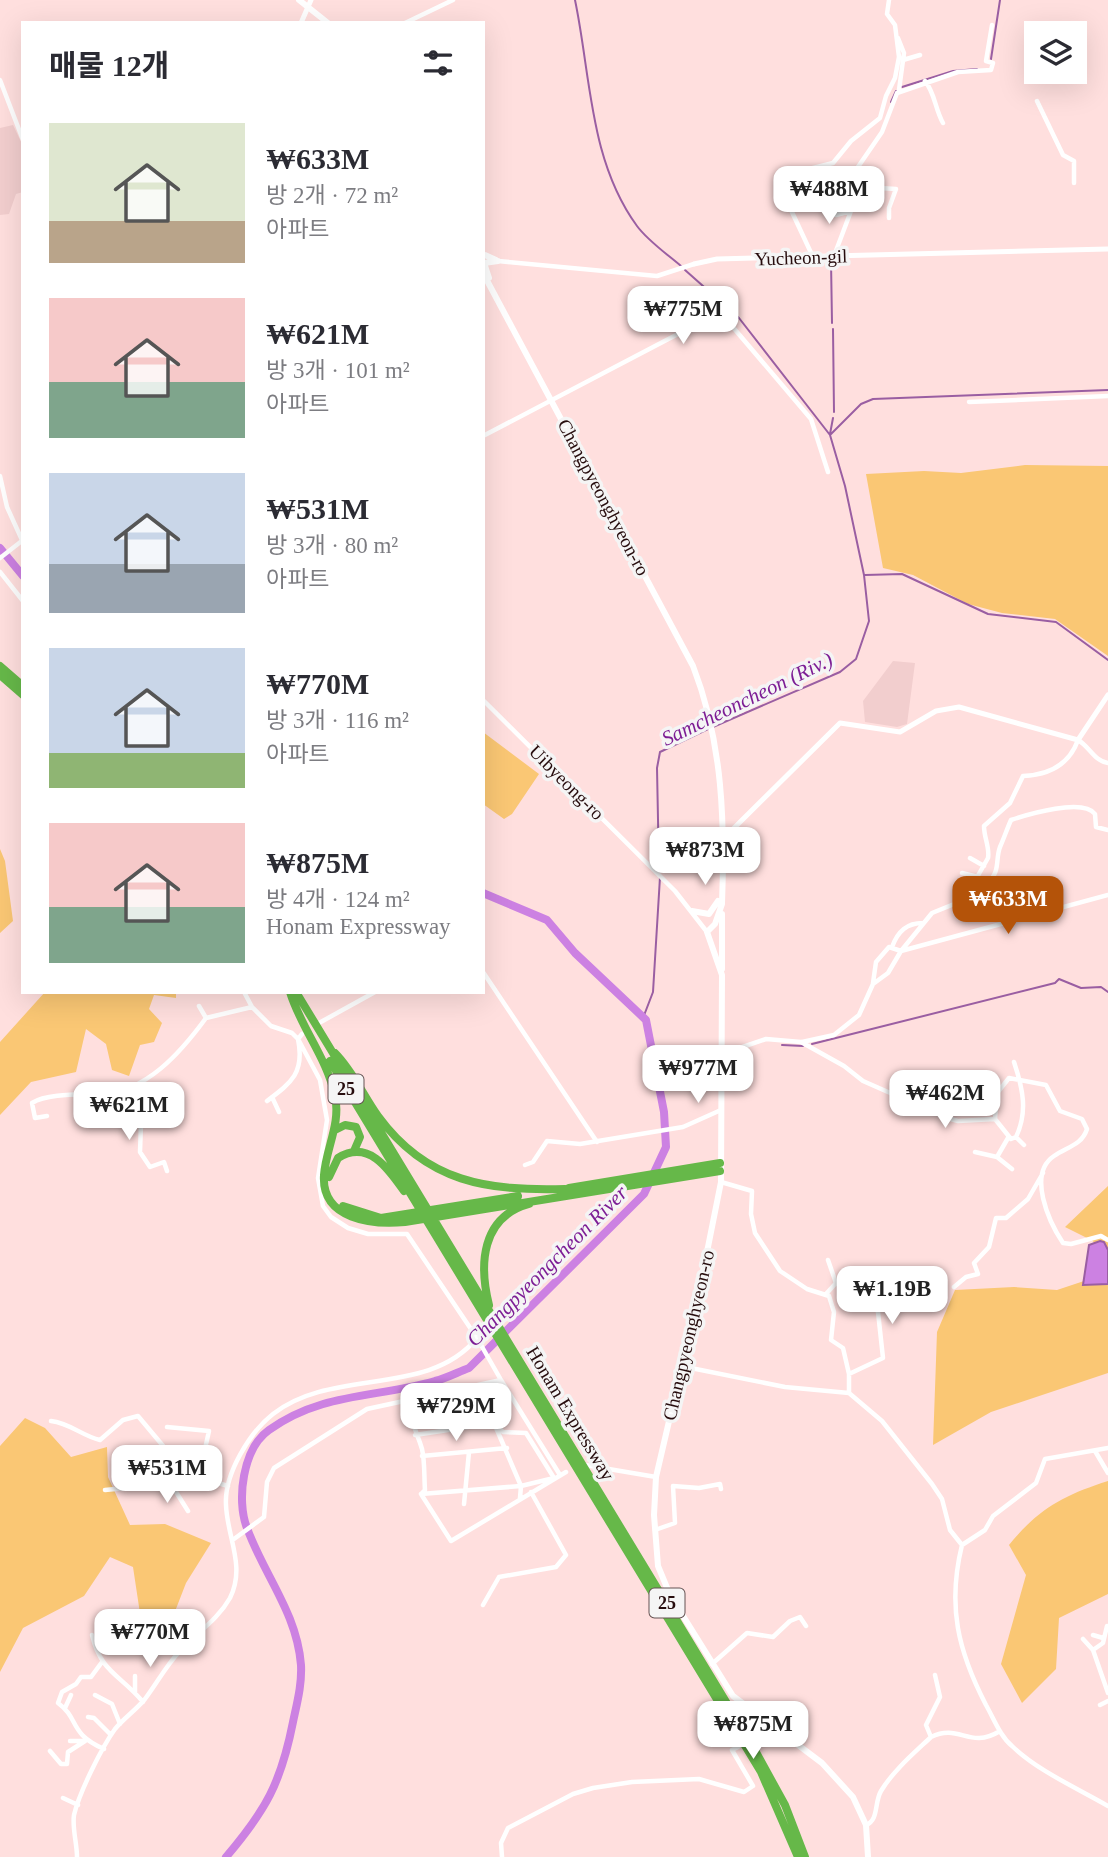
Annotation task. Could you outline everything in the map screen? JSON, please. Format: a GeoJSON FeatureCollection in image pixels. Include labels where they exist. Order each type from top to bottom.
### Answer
{"type":"FeatureCollection","features":[{"type":"Feature","properties":{"kind":"highway"},"geometry":{"type":"LineString","coordinates":[[0,666],[21,684]]}},
{"type":"Feature","properties":{"kind":"highway"},"geometry":{"type":"LineString","coordinates":[[0,674],[21,693]]}},
{"type":"Feature","properties":{"kind":"highway"},"geometry":{"type":"LineString","coordinates":[[291,994],[330,1078],[337,1112],[324,1175],[325,1190],[339,1210],[359,1220],[374,1223],[405,1222],[622,1178],[720,1167]]}},
{"type":"Feature","properties":{"kind":"highway","name":"25"},"geometry":{"type":"LineString","coordinates":[[291,994],[406,1184]]}},
{"type":"Feature","properties":{"kind":"highway","name":"25"},"geometry":{"type":"LineString","coordinates":[[297,994],[406,1184]]}},
{"type":"Feature","properties":{"kind":"highway"},"geometry":{"type":"LineString","coordinates":[[326,1043],[344,1062],[370,1104],[399,1140],[441,1170],[471,1182],[500,1189],[565,1191]]}},
{"type":"Feature","properties":{"kind":"highway"},"geometry":{"type":"LineString","coordinates":[[335,1130],[345,1125],[356,1127],[360,1136],[354,1151]]}},
{"type":"Feature","properties":{"kind":"highway"},"geometry":{"type":"LineString","coordinates":[[406,1184],[377,1158],[354,1151],[338,1158],[332,1166],[330,1187],[341,1205],[351,1211],[380,1218],[565,1191],[611,1188],[720,1167]]}},
{"type":"Feature","properties":{"kind":"highway","name":"Honam Expressway"},"geometry":{"type":"LineString","coordinates":[[406,1184],[770,1775],[805,1857]]}},
{"type":"Feature","properties":{"kind":"highway"},"geometry":{"type":"LineString","coordinates":[[489,1317],[482,1270],[484,1252],[494,1229],[510,1212],[523,1205],[565,1191]]}},
{"type":"Feature","properties":{"kind":"highway","name":"Honam Expressway"},"geometry":{"type":"LineString","coordinates":[[515,1358],[761,1772],[798,1857]]}},
{"type":"Feature","properties":{"kind":"main road"},"geometry":{"type":"LineString","coordinates":[[299,0],[309,3],[326,21]]}},
{"type":"Feature","properties":{"kind":"main road"},"geometry":{"type":"LineString","coordinates":[[485,254],[498,261]]}},
{"type":"Feature","properties":{"kind":"main road"},"geometry":{"type":"LineString","coordinates":[[485,264],[498,261]]}},
{"type":"Feature","properties":{"kind":"main road"},"geometry":{"type":"LineString","coordinates":[[490,283],[490,268],[498,261]]}},
{"type":"Feature","properties":{"kind":"main road"},"geometry":{"type":"LineString","coordinates":[[485,267],[490,283]]}},
{"type":"Feature","properties":{"kind":"main road"},"geometry":{"type":"LineString","coordinates":[[485,277],[490,283]]}},
{"type":"Feature","properties":{"kind":"main road","name":"Changpyeonghyeon-ro"},"geometry":{"type":"LineString","coordinates":[[490,283],[693,666],[716,740],[722,835]]}},
{"type":"Feature","properties":{"kind":"main road"},"geometry":{"type":"LineString","coordinates":[[722,835],[722,975]]}},
{"type":"Feature","properties":{"kind":"main road"},"geometry":{"type":"LineString","coordinates":[[692,911],[709,915],[715,910],[723,872]]}},
{"type":"Feature","properties":{"kind":"main road"},"geometry":{"type":"LineString","coordinates":[[707,932],[715,924],[722,904]]}},
{"type":"Feature","properties":{"kind":"main road","name":"Changpyeonghyeon-ro"},"geometry":{"type":"LineString","coordinates":[[707,932],[722,975],[720,1182],[656,1477],[655,1530],[660,1575],[733,1696],[839,1779],[853,1797],[866,1825],[868,1857]]}},
{"type":"Feature","properties":{"kind":"street"},"geometry":{"type":"LineString","coordinates":[[409,21],[453,0]]}},
{"type":"Feature","properties":{"kind":"street"},"geometry":{"type":"LineString","coordinates":[[813,257],[791,210],[788,195],[791,183],[799,180],[809,169],[833,163],[851,141],[876,124],[895,78],[899,57],[895,24],[887,14],[889,0]]}},
{"type":"Feature","properties":{"kind":"street"},"geometry":{"type":"LineString","coordinates":[[302,21],[309,3]]}},
{"type":"Feature","properties":{"kind":"street"},"geometry":{"type":"LineString","coordinates":[[899,91],[958,72],[991,69],[993,63],[986,61],[992,25]]}},
{"type":"Feature","properties":{"kind":"street"},"geometry":{"type":"LineString","coordinates":[[834,257],[851,211],[847,188],[882,132],[899,91],[903,60],[902,43],[897,37]]}},
{"type":"Feature","properties":{"kind":"street"},"geometry":{"type":"LineString","coordinates":[[903,60],[920,55]]}},
{"type":"Feature","properties":{"kind":"street"},"geometry":{"type":"LineString","coordinates":[[0,80],[21,135]]}},
{"type":"Feature","properties":{"kind":"street"},"geometry":{"type":"LineString","coordinates":[[925,81],[933,90],[935,106],[943,123]]}},
{"type":"Feature","properties":{"kind":"street"},"geometry":{"type":"LineString","coordinates":[[1037,101],[1063,155],[1074,161],[1074,183]]}},
{"type":"Feature","properties":{"kind":"street"},"geometry":{"type":"LineString","coordinates":[[824,177],[847,188],[897,189],[889,208],[889,218]]}},
{"type":"Feature","properties":{"kind":"street"},"geometry":{"type":"LineString","coordinates":[[809,204],[836,215],[851,211]]}},
{"type":"Feature","properties":{"kind":"street","name":"Yucheon-gil"},"geometry":{"type":"LineString","coordinates":[[498,261],[657,276],[711,259],[1108,249]]}},
{"type":"Feature","properties":{"kind":"street"},"geometry":{"type":"LineString","coordinates":[[485,435],[720,312],[811,419],[828,472]]}},
{"type":"Feature","properties":{"kind":"street"},"geometry":{"type":"LineString","coordinates":[[969,402],[1108,396]]}},
{"type":"Feature","properties":{"kind":"street"},"geometry":{"type":"LineString","coordinates":[[0,476],[6,507],[21,539]]}},
{"type":"Feature","properties":{"kind":"street"},"geometry":{"type":"LineString","coordinates":[[0,558],[21,542]]}},
{"type":"Feature","properties":{"kind":"street"},"geometry":{"type":"LineString","coordinates":[[0,572],[21,598]]}},
{"type":"Feature","properties":{"kind":"street"},"geometry":{"type":"LineString","coordinates":[[873,984],[888,973],[901,951],[932,913],[964,900],[985,866],[989,852],[984,844],[984,826],[1010,803],[1024,776],[1036,776],[1056,768],[1074,749],[1108,695]]}},
{"type":"Feature","properties":{"kind":"street","name":"Uibyeong-ro"},"geometry":{"type":"LineString","coordinates":[[485,702],[692,911]]}},
{"type":"Feature","properties":{"kind":"street"},"geometry":{"type":"LineString","coordinates":[[722,835],[727,834],[840,723],[900,732],[936,711],[959,707],[1078,740],[1086,745],[1096,758],[1108,763]]}},
{"type":"Feature","properties":{"kind":"street"},"geometry":{"type":"LineString","coordinates":[[962,873],[987,883],[999,864],[999,848],[1011,820],[1046,809],[1083,805],[1095,814],[1096,827],[1108,830]]}},
{"type":"Feature","properties":{"kind":"street"},"geometry":{"type":"LineString","coordinates":[[970,858],[985,866]]}},
{"type":"Feature","properties":{"kind":"street"},"geometry":{"type":"LineString","coordinates":[[722,1054],[766,1039],[801,1042],[834,1035],[859,1015],[873,984],[879,955],[884,949],[892,947],[901,951],[1108,895]]}},
{"type":"Feature","properties":{"kind":"street"},"geometry":{"type":"LineString","coordinates":[[692,911],[707,932]]}},
{"type":"Feature","properties":{"kind":"street"},"geometry":{"type":"LineString","coordinates":[[892,947],[899,932],[915,922],[920,924],[926,921]]}},
{"type":"Feature","properties":{"kind":"street"},"geometry":{"type":"LineString","coordinates":[[485,975],[597,1142]]}},
{"type":"Feature","properties":{"kind":"street"},"geometry":{"type":"LineString","coordinates":[[245,994],[252,1007],[271,1026],[300,1036],[320,1080],[327,1120],[318,1178],[323,1206],[331,1217],[348,1228],[368,1234],[407,1234],[563,1474],[451,1541],[421,1494]]}},
{"type":"Feature","properties":{"kind":"street"},"geometry":{"type":"LineString","coordinates":[[319,1023],[371,994]]}},
{"type":"Feature","properties":{"kind":"street"},"geometry":{"type":"LineString","coordinates":[[199,1006],[206,1018]]}},
{"type":"Feature","properties":{"kind":"street"},"geometry":{"type":"LineString","coordinates":[[47,1115],[35,1118],[32,1103],[80,1092],[113,1092],[134,1086],[170,1062],[206,1018],[252,1007]]}},
{"type":"Feature","properties":{"kind":"street"},"geometry":{"type":"LineString","coordinates":[[267,1101],[291,1084],[301,1058],[300,1036]]}},
{"type":"Feature","properties":{"kind":"street"},"geometry":{"type":"LineString","coordinates":[[801,1042],[844,1066],[863,1081],[947,1118],[958,1121],[995,1119]]}},
{"type":"Feature","properties":{"kind":"street"},"geometry":{"type":"LineString","coordinates":[[1014,1062],[1024,1117],[1016,1137]]}},
{"type":"Feature","properties":{"kind":"street"},"geometry":{"type":"LineString","coordinates":[[954,1287],[966,1277],[978,1274],[974,1263],[989,1247],[996,1218],[1006,1219],[1028,1199],[1050,1158],[1080,1142],[1087,1125],[1082,1119],[1060,1111],[1045,1085],[1019,1078],[1009,1079],[998,1090],[995,1119],[1008,1138]]}},
{"type":"Feature","properties":{"kind":"street"},"geometry":{"type":"LineString","coordinates":[[134,1086],[150,1112],[141,1123],[142,1158],[150,1167],[164,1162],[167,1171]]}},
{"type":"Feature","properties":{"kind":"street"},"geometry":{"type":"LineString","coordinates":[[272,1097],[279,1112]]}},
{"type":"Feature","properties":{"kind":"street"},"geometry":{"type":"LineString","coordinates":[[524,1165],[533,1162],[547,1141],[580,1144],[597,1142],[680,1127],[722,1110]]}},
{"type":"Feature","properties":{"kind":"street"},"geometry":{"type":"LineString","coordinates":[[1008,1138],[1016,1137]]}},
{"type":"Feature","properties":{"kind":"street"},"geometry":{"type":"LineString","coordinates":[[1016,1137],[1024,1145]]}},
{"type":"Feature","properties":{"kind":"street"},"geometry":{"type":"LineString","coordinates":[[997,1157],[1008,1138]]}},
{"type":"Feature","properties":{"kind":"street"},"geometry":{"type":"LineString","coordinates":[[975,1152],[997,1157],[1012,1169]]}},
{"type":"Feature","properties":{"kind":"street"},"geometry":{"type":"LineString","coordinates":[[1044,1172],[1041,1198],[1063,1243],[1071,1244],[1101,1236],[1108,1240]]}},
{"type":"Feature","properties":{"kind":"street"},"geometry":{"type":"LineString","coordinates":[[720,1182],[752,1191],[751,1222],[755,1233],[780,1271],[807,1289],[826,1294]]}},
{"type":"Feature","properties":{"kind":"street"},"geometry":{"type":"LineString","coordinates":[[828,1260],[836,1283]]}},
{"type":"Feature","properties":{"kind":"street"},"geometry":{"type":"LineString","coordinates":[[826,1294],[836,1283]]}},
{"type":"Feature","properties":{"kind":"street"},"geometry":{"type":"LineString","coordinates":[[836,1283],[868,1295],[878,1312],[883,1358],[849,1374]]}},
{"type":"Feature","properties":{"kind":"street"},"geometry":{"type":"LineString","coordinates":[[868,1295],[883,1288],[906,1283]]}},
{"type":"Feature","properties":{"kind":"street"},"geometry":{"type":"LineString","coordinates":[[826,1294],[834,1312],[831,1340],[843,1348],[849,1374],[849,1393]]}},
{"type":"Feature","properties":{"kind":"street"},"geometry":{"type":"LineString","coordinates":[[77,1857],[74,1817],[111,1735],[143,1702],[170,1662],[216,1619],[230,1598],[236,1573],[234,1539],[226,1506],[228,1486],[248,1443],[260,1425],[276,1411],[342,1386],[431,1371],[449,1363],[478,1340]]}},
{"type":"Feature","properties":{"kind":"street"},"geometry":{"type":"LineString","coordinates":[[681,1366],[785,1387],[849,1393],[881,1421],[932,1484],[947,1511],[950,1530],[962,1545]]}},
{"type":"Feature","properties":{"kind":"street"},"geometry":{"type":"LineString","coordinates":[[234,1539],[264,1517],[267,1482],[274,1468],[367,1409],[501,1380]]}},
{"type":"Feature","properties":{"kind":"street"},"geometry":{"type":"LineString","coordinates":[[458,1389],[464,1402],[503,1432],[526,1433],[554,1478]]}},
{"type":"Feature","properties":{"kind":"street"},"geometry":{"type":"LineString","coordinates":[[421,1494],[425,1490],[422,1457],[415,1435],[414,1420],[429,1396]]}},
{"type":"Feature","properties":{"kind":"street"},"geometry":{"type":"LineString","coordinates":[[51,1421],[64,1423],[82,1435],[100,1440],[124,1420],[138,1416],[162,1446],[200,1471],[208,1480]]}},
{"type":"Feature","properties":{"kind":"street"},"geometry":{"type":"LineString","coordinates":[[415,1435],[494,1423]]}},
{"type":"Feature","properties":{"kind":"street"},"geometry":{"type":"LineString","coordinates":[[494,1423],[507,1448],[521,1486],[520,1499]]}},
{"type":"Feature","properties":{"kind":"street"},"geometry":{"type":"LineString","coordinates":[[167,1427],[209,1431],[200,1471]]}},
{"type":"Feature","properties":{"kind":"street"},"geometry":{"type":"LineString","coordinates":[[157,1485],[162,1446]]}},
{"type":"Feature","properties":{"kind":"street"},"geometry":{"type":"LineString","coordinates":[[422,1457],[507,1448]]}},
{"type":"Feature","properties":{"kind":"street"},"geometry":{"type":"LineString","coordinates":[[1108,1448],[1045,1459],[1036,1483],[1013,1504],[993,1516],[985,1531],[962,1545],[954,1590],[956,1632],[977,1687],[1000,1731],[1021,1755],[1108,1805]]}},
{"type":"Feature","properties":{"kind":"street"},"geometry":{"type":"LineString","coordinates":[[1094,1450],[1108,1474]]}},
{"type":"Feature","properties":{"kind":"street"},"geometry":{"type":"LineString","coordinates":[[464,1504],[469,1452]]}},
{"type":"Feature","properties":{"kind":"street"},"geometry":{"type":"LineString","coordinates":[[584,1465],[656,1477]]}},
{"type":"Feature","properties":{"kind":"street"},"geometry":{"type":"LineString","coordinates":[[144,1467],[147,1468],[146,1486]]}},
{"type":"Feature","properties":{"kind":"street"},"geometry":{"type":"LineString","coordinates":[[421,1494],[466,1488],[521,1486],[554,1478]]}},
{"type":"Feature","properties":{"kind":"street"},"geometry":{"type":"LineString","coordinates":[[105,1490],[208,1480],[228,1486]]}},
{"type":"Feature","properties":{"kind":"street"},"geometry":{"type":"LineString","coordinates":[[171,1484],[188,1511]]}},
{"type":"Feature","properties":{"kind":"street"},"geometry":{"type":"LineString","coordinates":[[655,1530],[674,1523],[673,1486],[699,1488],[720,1484],[721,1489]]}},
{"type":"Feature","properties":{"kind":"street"},"geometry":{"type":"LineString","coordinates":[[483,1605],[499,1577],[556,1567],[566,1555],[531,1492]]}},
{"type":"Feature","properties":{"kind":"street"},"geometry":{"type":"LineString","coordinates":[[712,1665],[747,1633],[773,1637],[790,1621],[800,1618],[806,1626]]}},
{"type":"Feature","properties":{"kind":"street"},"geometry":{"type":"LineString","coordinates":[[1093,1650],[1104,1639],[1107,1626]]}},
{"type":"Feature","properties":{"kind":"street"},"geometry":{"type":"LineString","coordinates":[[92,1635],[102,1662],[143,1702]]}},
{"type":"Feature","properties":{"kind":"street"},"geometry":{"type":"LineString","coordinates":[[1093,1635],[1101,1635],[1104,1639]]}},
{"type":"Feature","properties":{"kind":"street"},"geometry":{"type":"LineString","coordinates":[[1083,1639],[1093,1650],[1108,1693]]}},
{"type":"Feature","properties":{"kind":"street"},"geometry":{"type":"LineString","coordinates":[[85,1741],[65,1708],[58,1703],[62,1692],[81,1677],[91,1677],[102,1662]]}},
{"type":"Feature","properties":{"kind":"street"},"geometry":{"type":"LineString","coordinates":[[931,1737],[926,1725],[940,1697],[935,1675]]}},
{"type":"Feature","properties":{"kind":"street"},"geometry":{"type":"LineString","coordinates":[[135,1676],[135,1693]]}},
{"type":"Feature","properties":{"kind":"street"},"geometry":{"type":"LineString","coordinates":[[65,1708],[71,1695]]}},
{"type":"Feature","properties":{"kind":"street"},"geometry":{"type":"LineString","coordinates":[[95,1695],[112,1704],[120,1724]]}},
{"type":"Feature","properties":{"kind":"street"},"geometry":{"type":"LineString","coordinates":[[1100,1705],[1108,1701]]}},
{"type":"Feature","properties":{"kind":"street"},"geometry":{"type":"LineString","coordinates":[[88,1717],[94,1718],[111,1735]]}},
{"type":"Feature","properties":{"kind":"street"},"geometry":{"type":"LineString","coordinates":[[755,1737],[772,1726]]}},
{"type":"Feature","properties":{"kind":"street"},"geometry":{"type":"LineString","coordinates":[[866,1825],[875,1816],[880,1792],[901,1766],[931,1737],[951,1731],[966,1738],[986,1740],[1000,1731]]}},
{"type":"Feature","properties":{"kind":"street"},"geometry":{"type":"LineString","coordinates":[[70,1741],[85,1741],[104,1749]]}},
{"type":"Feature","properties":{"kind":"street"},"geometry":{"type":"LineString","coordinates":[[50,1751],[56,1760],[67,1764],[68,1752],[85,1741]]}},
{"type":"Feature","properties":{"kind":"street"},"geometry":{"type":"LineString","coordinates":[[502,1857],[501,1843],[509,1828],[542,1813],[573,1794],[593,1788],[645,1780],[706,1779],[744,1792],[753,1786],[732,1750],[738,1747]]}},
{"type":"Feature","properties":{"kind":"street"},"geometry":{"type":"LineString","coordinates":[[63,1798],[78,1805]]}},
{"type":"Feature","properties":{"kind":"shaded area"},"geometry":{"type":"Polygon","coordinates":[[[13,125],[21,142],[21,193],[16,194],[9,214],[0,215],[0,128],[13,125]]]}},
{"type":"Feature","properties":{"kind":"shaded area"},"geometry":{"type":"Polygon","coordinates":[[[1025,465],[1108,466],[1108,656],[1055,619],[1002,613],[968,604],[913,575],[883,568],[866,474],[924,471],[961,473],[1025,465]]]}},
{"type":"Feature","properties":{"kind":"shaded area"},"geometry":{"type":"Polygon","coordinates":[[[893,661],[915,663],[907,724],[897,727],[865,722],[863,701],[893,661]]]}},
{"type":"Feature","properties":{"kind":"shaded area"},"geometry":{"type":"Polygon","coordinates":[[[485,734],[539,774],[512,814],[504,819],[485,805],[485,734]]]}},
{"type":"Feature","properties":{"kind":"shaded area"},"geometry":{"type":"Polygon","coordinates":[[[0,849],[5,861],[13,921],[0,933],[0,849]]]}},
{"type":"Feature","properties":{"kind":"shaded area"},"geometry":{"type":"Polygon","coordinates":[[[43,994],[176,994],[176,998],[154,995],[149,1009],[162,1023],[154,1042],[140,1045],[129,1076],[112,1070],[106,1044],[86,1029],[76,1072],[31,1082],[0,1115],[0,1042],[43,994]]]}},
{"type":"Feature","properties":{"kind":"shaded area"},"geometry":{"type":"Polygon","coordinates":[[[1108,1186],[1108,1273],[1093,1241],[1065,1227],[1108,1186]]]}},
{"type":"Feature","properties":{"kind":"shaded area"},"geometry":{"type":"Polygon","coordinates":[[[1104,1242],[1108,1250],[1108,1284],[1083,1285],[1089,1245],[1104,1242]]]}},
{"type":"Feature","properties":{"kind":"shaded area"},"geometry":{"type":"Polygon","coordinates":[[[1108,1273],[1108,1373],[991,1412],[933,1445],[937,1332],[955,1290],[1014,1287],[1057,1290],[1108,1273]]]}},
{"type":"Feature","properties":{"kind":"shaded area"},"geometry":{"type":"Polygon","coordinates":[[[25,1418],[45,1428],[71,1457],[107,1447],[108,1477],[130,1525],[165,1524],[211,1543],[186,1583],[174,1614],[141,1620],[133,1567],[110,1557],[84,1596],[23,1628],[0,1672],[0,1446],[25,1418]]]}},
{"type":"Feature","properties":{"kind":"shaded area"},"geometry":{"type":"Polygon","coordinates":[[[1108,1481],[1108,1594],[1059,1618],[1056,1669],[1022,1703],[1001,1664],[1026,1575],[1009,1545],[1031,1522],[1053,1505],[1108,1481]]]}},
{"type":"Feature","properties":{"kind":"waterway","name":"Samcheoncheon (Riv.)"},"geometry":{"type":"LineString","coordinates":[[575,0],[594,117],[609,174],[637,226],[681,266]]}},
{"type":"Feature","properties":{"kind":"waterway"},"geometry":{"type":"LineString","coordinates":[[991,59],[1000,0]]}},
{"type":"Feature","properties":{"kind":"waterway"},"geometry":{"type":"LineString","coordinates":[[902,87],[953,71],[977,69]]}},
{"type":"Feature","properties":{"kind":"waterway"},"geometry":{"type":"LineString","coordinates":[[891,102],[896,91]]}},
{"type":"Feature","properties":{"kind":"waterway"},"geometry":{"type":"LineString","coordinates":[[831,261],[832,323]]}},
{"type":"Feature","properties":{"kind":"waterway","name":"Samcheoncheon (Riv.)"},"geometry":{"type":"LineString","coordinates":[[685,270],[739,318],[830,435],[845,486],[864,575],[869,621],[856,659],[840,672],[713,727]]}},
{"type":"Feature","properties":{"kind":"waterway"},"geometry":{"type":"LineString","coordinates":[[833,329],[834,412]]}},
{"type":"Feature","properties":{"kind":"waterway"},"geometry":{"type":"LineString","coordinates":[[830,435],[861,404],[873,399],[1108,390]]}},
{"type":"Feature","properties":{"kind":"waterway"},"geometry":{"type":"LineString","coordinates":[[830,434],[833,418]]}},
{"type":"Feature","properties":{"kind":"waterway","name":"Changpyeongcheon River"},"geometry":{"type":"LineString","coordinates":[[0,548],[21,574]]}},
{"type":"Feature","properties":{"kind":"waterway"},"geometry":{"type":"LineString","coordinates":[[865,575],[902,574],[988,614],[1056,622],[1108,660]]}},
{"type":"Feature","properties":{"kind":"waterway","name":"Samcheoncheon (Riv.)"},"geometry":{"type":"LineString","coordinates":[[659,871],[657,768],[660,752],[708,729]]}},
{"type":"Feature","properties":{"kind":"waterway","name":"Samcheoncheon (Riv.)"},"geometry":{"type":"LineString","coordinates":[[643,1018],[653,992],[660,877]]}},
{"type":"Feature","properties":{"kind":"waterway","name":"Changpyeongcheon River"},"geometry":{"type":"LineString","coordinates":[[226,1857],[262,1810],[277,1779],[288,1743],[301,1680],[301,1665],[293,1628],[254,1545],[244,1516],[242,1489],[253,1449],[269,1430],[309,1409],[329,1402],[435,1381],[469,1368],[644,1194],[666,1147],[664,1112],[646,1020],[575,953],[547,920],[485,894]]}},
{"type":"Feature","properties":{"kind":"waterway"},"geometry":{"type":"LineString","coordinates":[[812,1044],[1055,983],[1059,979],[1081,988],[1101,987],[1108,992]]}},
{"type":"Feature","properties":{"kind":"waterway"},"geometry":{"type":"LineString","coordinates":[[782,1045],[803,1046]]}},
{"type":"Feature","properties":{"kind":"waterway"},"geometry":{"type":"LineString","coordinates":[[675,1083],[694,1076],[718,1061]]}},
{"type":"Feature","properties":{"kind":"waterway"},"geometry":{"type":"LineString","coordinates":[[660,1087],[670,1085]]}}]}
